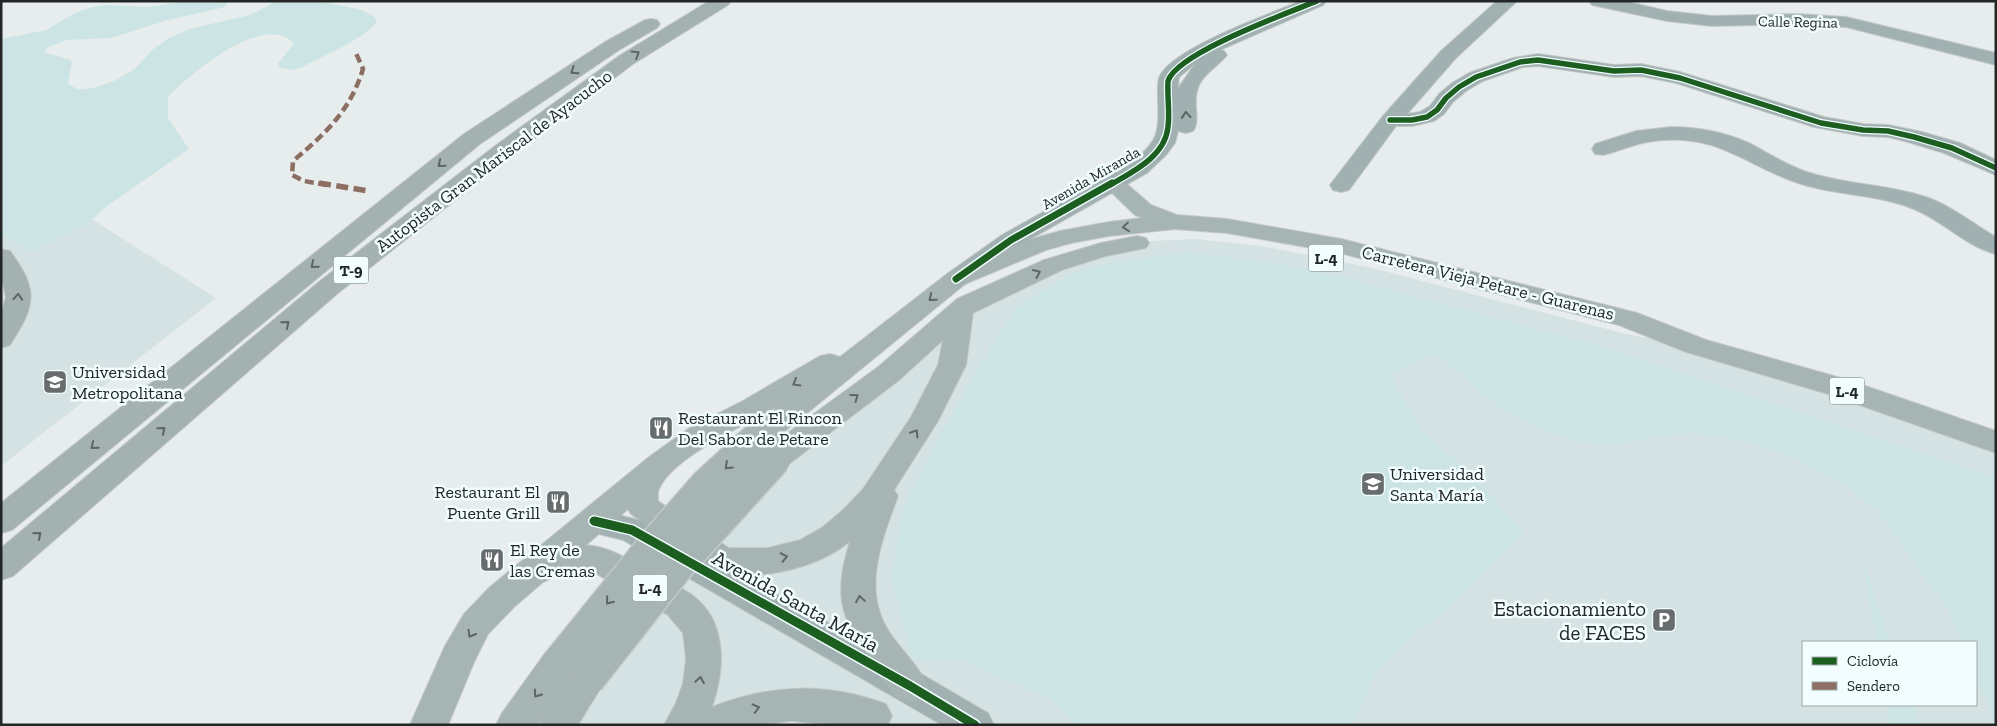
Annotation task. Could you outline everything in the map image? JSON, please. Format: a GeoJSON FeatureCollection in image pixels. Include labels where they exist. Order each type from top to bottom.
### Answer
{"type":"FeatureCollection","features":[{"type":"Feature","properties":{"kind":"highway","name":"Autopista Gran Mariscal de Ayacucho"},"geometry":{"type":"LineString","coordinates":[[1,521],[472,139],[612,46],[691,1]]}},
{"type":"Feature","properties":{"kind":"highway","name":"Autopista Gran Mariscal de Ayacucho"},"geometry":{"type":"LineString","coordinates":[[1,566],[329,287],[495,157],[626,60],[722,1]]}},
{"type":"Feature","properties":{"kind":"highway"},"geometry":{"type":"LineString","coordinates":[[1,256],[17,278],[20,292],[16,315],[1,338]]}},
{"type":"Feature","properties":{"kind":"main road"},"geometry":{"type":"LineString","coordinates":[[1120,190],[1143,210],[1175,222]]}},
{"type":"Feature","properties":{"kind":"main road","name":"Carretera Vieja Petare - Guarenas"},"geometry":{"type":"LineString","coordinates":[[515,725],[632,620],[725,508],[769,446],[900,325],[956,279],[1037,245],[1068,236],[1175,222],[1227,226],[1350,248],[1628,319],[1696,346],[1838,388],[1996,442]]}},
{"type":"Feature","properties":{"kind":"main road","name":"Carretera Vieja Petare - Guarenas"},"geometry":{"type":"LineString","coordinates":[[769,446],[888,374],[961,309],[1053,265],[1101,250],[1150,241],[1195,240],[1261,246],[1368,267],[1630,335],[1696,346]]}},
{"type":"Feature","properties":{"kind":"main road"},"geometry":{"type":"LineString","coordinates":[[961,309],[1037,245]]}},
{"type":"Feature","properties":{"kind":"main road","name":"L-4"},"geometry":{"type":"LineString","coordinates":[[660,465],[644,487],[642,506],[723,561],[768,561],[810,550],[834,536],[855,518],[890,475],[923,421],[952,365],[961,309]]}},
{"type":"Feature","properties":{"kind":"main road","name":"L-4"},"geometry":{"type":"LineString","coordinates":[[502,597],[604,533],[660,465],[698,436],[900,325]]}},
{"type":"Feature","properties":{"kind":"main road","name":"L-4"},"geometry":{"type":"LineString","coordinates":[[890,475],[872,521],[864,550],[858,576],[859,596],[864,618],[877,643],[910,686]]}},
{"type":"Feature","properties":{"kind":"main road","name":"L-4"},"geometry":{"type":"LineString","coordinates":[[429,725],[458,657],[476,624],[502,597],[547,567],[566,560],[592,558],[603,561],[680,605],[690,614],[697,626],[702,639],[703,651],[698,693],[688,718],[683,725]]}},
{"type":"Feature","properties":{"kind":"main road","name":"Carretera Vieja Petare - Guarenas"},"geometry":{"type":"LineString","coordinates":[[557,725],[574,671]]}},
{"type":"Feature","properties":{"kind":"main road"},"geometry":{"type":"LineString","coordinates":[[710,725],[743,712],[777,704],[818,704],[879,720]]}},
{"type":"Feature","properties":{"kind":"street","name":"Avenida Miranda"},"geometry":{"type":"LineString","coordinates":[[956,279],[1011,240],[1139,168],[1155,155],[1164,146],[1170,125],[1168,79],[1172,72],[1187,59],[1316,1]]}},
{"type":"Feature","properties":{"kind":"street"},"geometry":{"type":"LineString","coordinates":[[1341,185],[1390,120],[1448,55],[1508,1]]}},
{"type":"Feature","properties":{"kind":"street","name":"Calle Regina"},"geometry":{"type":"LineString","coordinates":[[1598,1],[1667,16],[1712,21],[1796,20],[1846,22],[1996,59]]}},
{"type":"Feature","properties":{"kind":"street","name":"Avenida Miranda"},"geometry":{"type":"LineString","coordinates":[[1037,245],[1161,165],[1176,151],[1183,140],[1187,125],[1185,99],[1190,84],[1206,63],[1237,44],[1245,32]]}},
{"type":"Feature","properties":{"kind":"street"},"geometry":{"type":"LineString","coordinates":[[1390,120],[1412,120],[1427,117],[1437,110],[1446,98],[1459,87],[1498,68],[1520,62],[1548,61],[1614,71],[1641,70],[1680,78],[1838,127],[1888,131],[1914,137],[1952,148],[1996,168]]}},
{"type":"Feature","properties":{"kind":"street"},"geometry":{"type":"LineString","coordinates":[[1603,149],[1626,139],[1642,136],[1682,132],[1710,137],[1738,146],[1798,176],[1921,203],[1996,247]]}},
{"type":"Feature","properties":{"kind":"street","name":"Avenida Santa María"},"geometry":{"type":"LineString","coordinates":[[604,533],[632,530],[910,686],[975,725]]}},
{"type":"Feature","properties":{"kind":"shaded area"},"geometry":{"type":"Polygon","coordinates":[[[186,1],[228,1],[226,6],[221,8],[168,20],[111,38],[67,40],[48,47],[44,52],[70,60],[72,63],[68,84],[77,89],[85,89],[94,88],[116,80],[136,68],[152,50],[169,38],[189,29],[250,15],[277,1],[318,1],[362,10],[374,17],[377,22],[363,35],[353,41],[293,70],[280,68],[278,63],[294,44],[281,36],[265,35],[247,40],[228,49],[192,75],[168,97],[168,118],[189,149],[107,206],[85,226],[32,252],[1,233],[1,39],[46,30],[75,13],[89,8],[105,5],[149,7],[186,1]]]}},
{"type":"Feature","properties":{"kind":"shaded area","name":"Universidad Metropolitana"},"geometry":{"type":"Polygon","coordinates":[[[1,183],[46,190],[216,298],[1,466],[1,183]]]}},
{"type":"Feature","properties":{"kind":"shaded area","name":"Universidad Santa María"},"geometry":{"type":"Polygon","coordinates":[[[1195,239],[1261,246],[1368,267],[1630,335],[1696,346],[1996,442],[1996,725],[885,725],[873,716],[710,725],[557,725],[683,558],[961,309],[1123,245],[1150,241],[1195,239]]]}},
{"type":"Feature","properties":{"kind":"shaded area"},"geometry":{"type":"Polygon","coordinates":[[[1188,252],[1269,262],[1342,277],[1590,343],[1996,478],[1996,724],[1977,677],[1977,641],[1962,641],[1951,615],[1879,513],[1851,490],[1791,456],[1756,444],[1695,433],[1662,436],[1617,444],[1582,443],[1541,430],[1510,414],[1478,391],[1445,361],[1430,355],[1391,374],[1403,398],[1423,430],[1477,480],[1524,532],[1450,608],[1406,641],[1376,673],[1352,725],[1077,725],[1050,699],[960,660],[912,659],[891,578],[903,506],[971,379],[1016,308],[1046,288],[1078,271],[1109,263],[1188,252]]]}},
{"type":"Feature","properties":{"kind":"shaded area"},"geometry":{"type":"Polygon","coordinates":[[[1861,555],[1891,641],[1876,641],[1861,555]]]}},
{"type":"Feature","properties":{"kind":"shaded area"},"geometry":{"type":"Polygon","coordinates":[[[1887,706],[1913,706],[1920,725],[1890,725],[1887,706]]]}},
{"type":"Feature","properties":{"kind":"marked path"},"geometry":{"type":"LineString","coordinates":[[355,51],[363,69],[357,88],[342,114],[321,137],[293,161],[292,175],[304,181],[369,191]]}},
{"type":"Feature","properties":{"kind":"cycle path"},"geometry":{"type":"LineString","coordinates":[[956,279],[1011,240],[1139,168],[1150,158],[1164,143],[1167,135],[1169,118],[1168,81],[1171,74],[1180,65],[1215,45],[1317,1]]}},
{"type":"Feature","properties":{"kind":"cycle path"},"geometry":{"type":"LineString","coordinates":[[1390,120],[1412,120],[1427,117],[1437,110],[1446,98],[1459,87],[1476,77],[1520,62],[1538,60],[1614,71],[1641,70],[1680,78],[1821,123],[1863,130],[1888,131],[1914,137],[1952,148],[1996,168]]}},
{"type":"Feature","properties":{"kind":"cycle path"},"geometry":{"type":"LineString","coordinates":[[594,521],[632,530],[910,686],[975,725]]}},
{"type":"Feature","properties":{"kind":"place","name":"Universidad Metropolitana"},"geometry":{"type":"Point","coordinates":[55,382]}},
{"type":"Feature","properties":{"kind":"place","name":"Restaurant El Rincon Del Sabor de Petare"},"geometry":{"type":"Point","coordinates":[661,428]}},
{"type":"Feature","properties":{"kind":"place","name":"Universidad Santa María"},"geometry":{"type":"Point","coordinates":[1373,484]}},
{"type":"Feature","properties":{"kind":"place","name":"Restaurant El Puente Grill"},"geometry":{"type":"Point","coordinates":[558,502]}},
{"type":"Feature","properties":{"kind":"place","name":"El Rey de las Cremas"},"geometry":{"type":"Point","coordinates":[492,560]}},
{"type":"Feature","properties":{"kind":"place","name":"Estacionamiento de FACES"},"geometry":{"type":"Point","coordinates":[1664,620]}}]}
